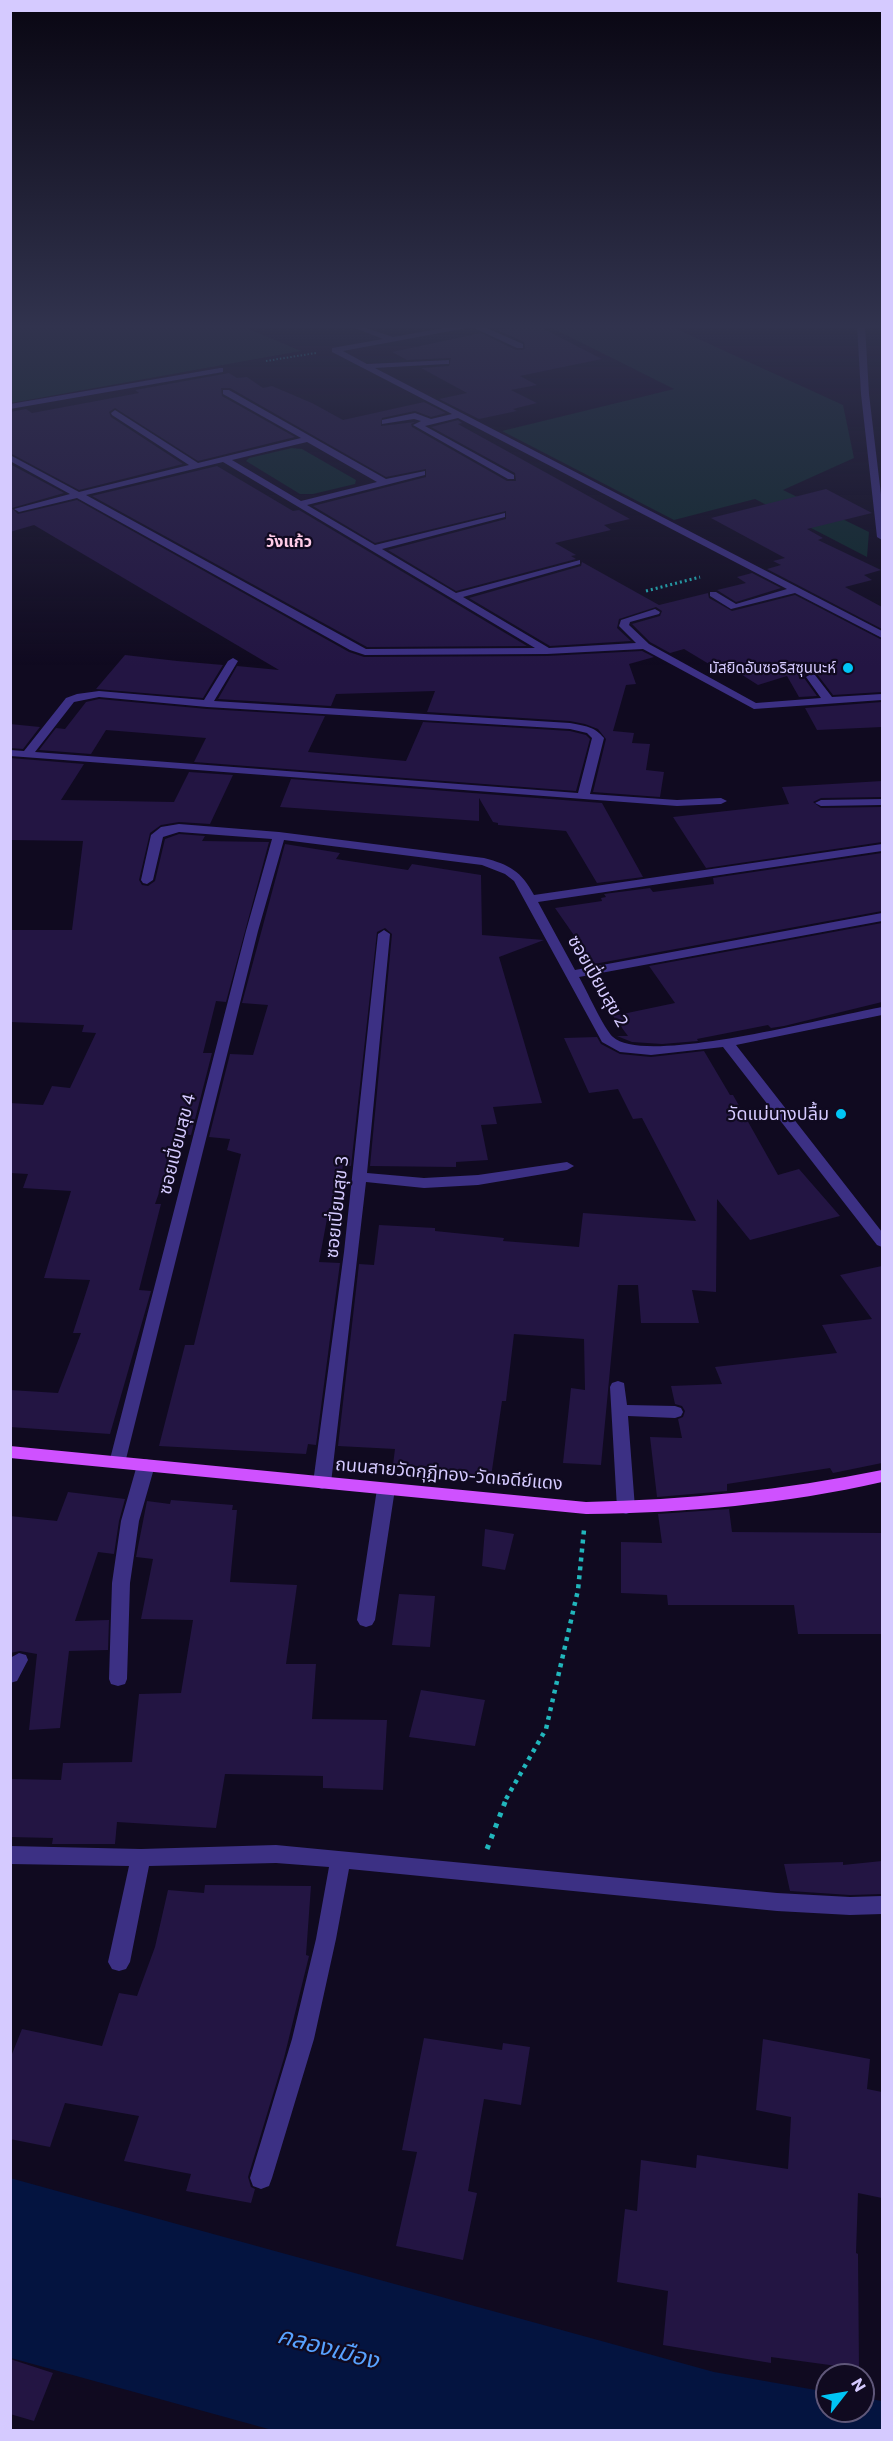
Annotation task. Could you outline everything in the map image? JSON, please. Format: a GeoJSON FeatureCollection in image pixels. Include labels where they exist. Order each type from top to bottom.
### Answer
{"type":"FeatureCollection","features":[{"type":"Feature","properties":{"kind":"main road","name":"ถนนสายวัดกุฎีทอง-วัดเจดีย์แดง"},"geometry":{"type":"LineString","coordinates":[[10,1452],[586,1508],[626,1508],[766,1498],[882,1476]]}},
{"type":"Feature","properties":{"kind":"street"},"geometry":{"type":"LineString","coordinates":[[155,439],[196,466]]}},
{"type":"Feature","properties":{"kind":"street"},"geometry":{"type":"LineString","coordinates":[[19,509],[308,439],[384,482]]}},
{"type":"Feature","properties":{"kind":"street"},"geometry":{"type":"LineString","coordinates":[[442,439],[511,477]]}},
{"type":"Feature","properties":{"kind":"street"},"geometry":{"type":"LineString","coordinates":[[505,439],[882,635]]}},
{"type":"Feature","properties":{"kind":"street"},"geometry":{"type":"LineString","coordinates":[[871,439],[882,537]]}},
{"type":"Feature","properties":{"kind":"street"},"geometry":{"type":"LineString","coordinates":[[10,457],[354,648],[379,653],[547,651],[645,646]]}},
{"type":"Feature","properties":{"kind":"street"},"geometry":{"type":"LineString","coordinates":[[224,459],[547,651]]}},
{"type":"Feature","properties":{"kind":"street"},"geometry":{"type":"LineString","coordinates":[[299,504],[422,472]]}},
{"type":"Feature","properties":{"kind":"street"},"geometry":{"type":"LineString","coordinates":[[373,548],[502,515]]}},
{"type":"Feature","properties":{"kind":"street"},"geometry":{"type":"LineString","coordinates":[[454,596],[577,562]]}},
{"type":"Feature","properties":{"kind":"street"},"geometry":{"type":"LineString","coordinates":[[713,594],[735,607],[796,590]]}},
{"type":"Feature","properties":{"kind":"street"},"geometry":{"type":"LineString","coordinates":[[655,612],[626,620],[624,626],[645,646],[754,706],[882,697]]}},
{"type":"Feature","properties":{"kind":"street"},"geometry":{"type":"LineString","coordinates":[[207,704],[233,661]]}},
{"type":"Feature","properties":{"kind":"street"},"geometry":{"type":"LineString","coordinates":[[811,677],[829,701]]}},
{"type":"Feature","properties":{"kind":"street"},"geometry":{"type":"LineString","coordinates":[[27,755],[70,700],[99,694],[207,704],[570,726],[591,730],[598,738],[583,797]]}},
{"type":"Feature","properties":{"kind":"street"},"geometry":{"type":"LineString","coordinates":[[10,753],[583,797],[677,803],[721,801]]}},
{"type":"Feature","properties":{"kind":"street"},"geometry":{"type":"LineString","coordinates":[[821,803],[882,802]]}},
{"type":"Feature","properties":{"kind":"street","name":"ซอยเปี่ยมสุข 2"},"geometry":{"type":"LineString","coordinates":[[147,880],[157,835],[165,830],[179,828],[279,836],[484,862],[508,871],[519,879],[607,1039],[625,1049],[651,1051],[728,1043],[882,1011]]}},
{"type":"Feature","properties":{"kind":"street","name":"ซอยเปี่ยมสุข 4"},"geometry":{"type":"LineString","coordinates":[[117,1463],[249,942],[279,836]]}},
{"type":"Feature","properties":{"kind":"street"},"geometry":{"type":"LineString","coordinates":[[530,899],[882,847]]}},
{"type":"Feature","properties":{"kind":"street"},"geometry":{"type":"LineString","coordinates":[[572,975],[882,917]]}},
{"type":"Feature","properties":{"kind":"street","name":"ซอยเปี่ยมสุข 3"},"geometry":{"type":"LineString","coordinates":[[322,1483],[352,1252],[384,934]]}},
{"type":"Feature","properties":{"kind":"street"},"geometry":{"type":"LineString","coordinates":[[728,1043],[882,1242]]}},
{"type":"Feature","properties":{"kind":"street"},"geometry":{"type":"LineString","coordinates":[[360,1177],[424,1183],[478,1180],[567,1166]]}},
{"type":"Feature","properties":{"kind":"street"},"geometry":{"type":"LineString","coordinates":[[618,1387],[626,1508]]}},
{"type":"Feature","properties":{"kind":"street"},"geometry":{"type":"LineString","coordinates":[[620,1410],[675,1412]]}},
{"type":"Feature","properties":{"kind":"street"},"geometry":{"type":"LineString","coordinates":[[118,1679],[121,1583],[130,1521],[146,1465]]}},
{"type":"Feature","properties":{"kind":"street"},"geometry":{"type":"LineString","coordinates":[[366,1620],[386,1489]]}},
{"type":"Feature","properties":{"kind":"street"},"geometry":{"type":"LineString","coordinates":[[10,1855],[141,1858],[276,1854],[777,1902],[850,1906],[882,1905]]}},
{"type":"Feature","properties":{"kind":"street"},"geometry":{"type":"LineString","coordinates":[[119,1962],[141,1858]]}},
{"type":"Feature","properties":{"kind":"street"},"geometry":{"type":"LineString","coordinates":[[261,2178],[303,2038],[326,1939],[340,1860]]}},
{"type":"Feature","properties":{"kind":"path"},"geometry":{"type":"LineString","coordinates":[[479,1872],[508,1794],[546,1729],[578,1590],[586,1508]]}},
{"type":"Feature","properties":{"kind":"green space"},"geometry":{"type":"Polygon","coordinates":[[[517,439],[850,439],[854,458],[783,490],[869,532],[867,557],[755,499],[674,520],[517,439]]]}},
{"type":"Feature","properties":{"kind":"green space"},"geometry":{"type":"Polygon","coordinates":[[[292,448],[302,449],[356,480],[355,484],[313,494],[300,494],[246,461],[249,458],[292,448]]]}},
{"type":"Feature","properties":{"kind":"water","name":"คลองเมือง"},"geometry":{"type":"Polygon","coordinates":[[[10,2178],[714,2372],[815,2390],[815,2423],[875,2423],[875,2400],[882,2401],[882,2430],[272,2430],[11,2358],[10,2178]]]}},
{"type":"Feature","properties":{"kind":"building"},"geometry":{"type":"Polygon","coordinates":[[[10,439],[145,439],[183,464],[79,490],[10,453],[10,439]]]}},
{"type":"Feature","properties":{"kind":"building"},"geometry":{"type":"Polygon","coordinates":[[[163,439],[287,439],[198,461],[163,439]]]}},
{"type":"Feature","properties":{"kind":"building"},"geometry":{"type":"Polygon","coordinates":[[[319,439],[433,439],[507,481],[516,481],[515,473],[453,439],[485,439],[630,519],[604,525],[611,530],[555,543],[576,555],[571,556],[576,559],[456,591],[388,550],[506,519],[506,511],[375,543],[313,506],[426,477],[426,469],[386,477],[319,439]]]}},
{"type":"Feature","properties":{"kind":"building"},"geometry":{"type":"Polygon","coordinates":[[[10,464],[64,493],[12,508],[18,514],[77,500],[349,652],[364,657],[547,656],[642,651],[654,657],[629,664],[636,684],[626,685],[613,731],[634,733],[632,743],[650,744],[646,770],[664,772],[660,797],[593,792],[606,739],[598,729],[585,724],[570,721],[427,712],[435,691],[336,694],[331,706],[218,699],[237,666],[279,670],[34,525],[10,532],[10,464]]]}},
{"type":"Feature","properties":{"kind":"building"},"geometry":{"type":"Polygon","coordinates":[[[217,466],[293,511],[299,510],[527,646],[367,647],[92,496],[217,466]]]}},
{"type":"Feature","properties":{"kind":"building"},"geometry":{"type":"Polygon","coordinates":[[[826,489],[872,513],[807,529],[823,538],[818,540],[881,570],[864,575],[872,580],[845,587],[882,607],[882,629],[767,569],[781,565],[773,561],[785,558],[711,518],[826,489]]]}},
{"type":"Feature","properties":{"kind":"building"},"geometry":{"type":"Polygon","coordinates":[[[582,562],[659,605],[708,593],[709,598],[732,611],[795,595],[882,640],[882,692],[833,695],[817,674],[812,672],[804,678],[817,696],[799,697],[787,676],[758,685],[725,664],[714,667],[684,649],[670,653],[650,642],[632,624],[660,616],[662,611],[656,607],[619,619],[617,628],[631,641],[550,646],[469,598],[581,566],[582,562]]]}},
{"type":"Feature","properties":{"kind":"building"},"geometry":{"type":"Polygon","coordinates":[[[752,573],[781,588],[736,602],[717,590],[746,583],[737,577],[752,573]]]}},
{"type":"Feature","properties":{"kind":"building"},"geometry":{"type":"Polygon","coordinates":[[[125,655],[223,665],[203,698],[96,689],[125,655]]]}},
{"type":"Feature","properties":{"kind":"building"},"geometry":{"type":"Polygon","coordinates":[[[99,699],[207,709],[325,716],[308,752],[406,761],[423,722],[570,731],[586,735],[590,739],[576,791],[194,762],[206,738],[106,730],[91,754],[39,750],[56,728],[65,729],[86,702],[99,699]]]}},
{"type":"Feature","properties":{"kind":"building"},"geometry":{"type":"Polygon","coordinates":[[[882,702],[882,727],[817,730],[805,708],[882,702]]]}},
{"type":"Feature","properties":{"kind":"building"},"geometry":{"type":"Polygon","coordinates":[[[10,724],[40,727],[23,749],[10,748],[10,724]]]}},
{"type":"Feature","properties":{"kind":"building"},"geometry":{"type":"Polygon","coordinates":[[[10,758],[84,764],[61,800],[174,802],[189,772],[233,775],[210,824],[179,822],[161,825],[150,833],[139,880],[142,885],[148,886],[155,881],[165,839],[179,834],[205,836],[202,841],[269,842],[226,1002],[216,1001],[203,1053],[212,1053],[191,1135],[180,1134],[155,1204],[161,1204],[139,1290],[151,1291],[110,1434],[10,1427],[10,1390],[58,1393],[81,1333],[73,1333],[90,1280],[44,1278],[71,1191],[23,1188],[28,1174],[10,1173],[10,1103],[43,1105],[52,1086],[70,1088],[96,1033],[82,1032],[84,1025],[10,1022],[10,930],[72,930],[83,841],[10,840],[10,758]]]}},
{"type":"Feature","properties":{"kind":"building"},"geometry":{"type":"Polygon","coordinates":[[[291,779],[602,803],[643,877],[597,883],[566,831],[498,825],[493,822],[479,798],[479,821],[280,807],[291,779]]]}},
{"type":"Feature","properties":{"kind":"building"},"geometry":{"type":"Polygon","coordinates":[[[882,781],[882,797],[821,798],[813,802],[821,808],[882,807],[882,842],[706,868],[673,817],[789,804],[782,787],[882,781]]]}},
{"type":"Feature","properties":{"kind":"building"},"geometry":{"type":"Polygon","coordinates":[[[285,844],[340,853],[336,859],[408,870],[412,864],[481,875],[482,935],[544,940],[499,957],[542,1103],[493,1107],[497,1124],[481,1125],[488,1160],[456,1162],[456,1167],[370,1166],[392,934],[385,928],[377,932],[351,1166],[343,1165],[336,1208],[329,1208],[319,1262],[340,1263],[316,1445],[308,1444],[306,1454],[159,1446],[185,1345],[194,1345],[241,1154],[227,1150],[230,1139],[209,1137],[230,1054],[253,1055],[268,1005],[242,1003],[285,844]]]}},
{"type":"Feature","properties":{"kind":"building"},"geometry":{"type":"Polygon","coordinates":[[[882,853],[882,911],[594,964],[555,908],[602,901],[601,898],[606,897],[604,894],[650,888],[653,892],[714,884],[713,878],[882,853]]]}},
{"type":"Feature","properties":{"kind":"building"},"geometry":{"type":"Polygon","coordinates":[[[882,923],[882,1002],[784,1026],[771,1028],[768,1025],[697,1039],[698,1041],[662,1044],[632,1042],[617,1036],[628,1036],[613,1016],[675,1003],[649,966],[882,923]]]}},
{"type":"Feature","properties":{"kind":"building"},"geometry":{"type":"Polygon","coordinates":[[[597,1037],[601,1044],[620,1054],[651,1057],[704,1051],[730,1095],[733,1095],[778,1175],[799,1169],[840,1216],[750,1240],[717,1199],[716,1292],[692,1290],[699,1323],[641,1323],[638,1285],[618,1285],[601,1465],[563,1463],[571,1388],[585,1390],[584,1339],[514,1334],[506,1401],[502,1401],[491,1477],[440,1472],[441,1467],[393,1465],[395,1449],[338,1446],[359,1264],[374,1265],[379,1225],[435,1228],[435,1231],[504,1238],[503,1241],[579,1247],[583,1213],[696,1221],[642,1118],[633,1119],[618,1089],[589,1093],[564,1038],[597,1037]]]}},
{"type":"Feature","properties":{"kind":"building"},"geometry":{"type":"Polygon","coordinates":[[[882,1266],[882,1463],[833,1473],[830,1468],[727,1484],[727,1491],[657,1497],[650,1437],[682,1438],[678,1419],[683,1417],[685,1411],[682,1406],[675,1404],[671,1386],[722,1384],[715,1367],[837,1353],[822,1325],[872,1319],[840,1275],[882,1266]]]}},
{"type":"Feature","properties":{"kind":"building"},"geometry":{"type":"Polygon","coordinates":[[[68,1492],[125,1499],[114,1554],[98,1552],[75,1621],[109,1620],[108,1650],[69,1651],[60,1728],[29,1730],[37,1654],[20,1651],[10,1653],[10,1516],[57,1521],[68,1492]]]}},
{"type":"Feature","properties":{"kind":"building"},"geometry":{"type":"Polygon","coordinates":[[[171,1500],[233,1505],[232,1510],[237,1510],[230,1582],[297,1585],[286,1664],[316,1664],[312,1719],[387,1720],[383,1790],[323,1788],[323,1776],[225,1774],[216,1828],[117,1822],[115,1844],[52,1844],[53,1838],[10,1837],[10,1779],[61,1780],[63,1763],[132,1762],[139,1694],[181,1693],[193,1620],[141,1619],[153,1559],[136,1557],[147,1501],[170,1504],[171,1500]]]}},
{"type":"Feature","properties":{"kind":"building"},"geometry":{"type":"Polygon","coordinates":[[[729,1509],[732,1532],[882,1533],[882,1634],[798,1634],[794,1605],[668,1605],[667,1595],[621,1593],[621,1542],[662,1543],[658,1514],[729,1509]]]}},
{"type":"Feature","properties":{"kind":"building"},"geometry":{"type":"Polygon","coordinates":[[[485,1529],[514,1534],[505,1570],[482,1566],[485,1529]]]}},
{"type":"Feature","properties":{"kind":"building"},"geometry":{"type":"Polygon","coordinates":[[[399,1594],[435,1596],[430,1647],[392,1645],[399,1594]]]}},
{"type":"Feature","properties":{"kind":"building"},"geometry":{"type":"Polygon","coordinates":[[[421,1690],[485,1700],[475,1746],[409,1737],[421,1690]]]}},
{"type":"Feature","properties":{"kind":"building"},"geometry":{"type":"Polygon","coordinates":[[[882,1861],[882,1894],[850,1895],[790,1891],[784,1864],[843,1862],[843,1865],[882,1861]]]}},
{"type":"Feature","properties":{"kind":"building"},"geometry":{"type":"Polygon","coordinates":[[[205,1885],[311,1886],[306,1955],[309,1956],[284,2058],[248,2177],[251,2187],[255,2189],[251,2203],[186,2191],[191,2174],[124,2161],[139,2116],[65,2103],[50,2147],[10,2139],[10,2059],[22,2029],[102,2046],[119,1993],[137,1996],[155,1947],[168,1890],[204,1893],[205,1885]]]}},
{"type":"Feature","properties":{"kind":"building"},"geometry":{"type":"Polygon","coordinates":[[[424,2038],[502,2050],[503,2043],[530,2047],[521,2105],[484,2099],[468,2191],[477,2193],[463,2260],[396,2246],[417,2152],[402,2150],[424,2038]]]}},
{"type":"Feature","properties":{"kind":"building"},"geometry":{"type":"Polygon","coordinates":[[[763,2039],[870,2059],[867,2089],[882,2092],[882,2198],[858,2193],[856,2253],[858,2254],[859,2363],[815,2363],[771,2357],[771,2363],[663,2345],[668,2291],[617,2282],[625,2209],[637,2211],[641,2160],[696,2168],[697,2155],[788,2169],[791,2117],[756,2110],[763,2039]]]}},
{"type":"Feature","properties":{"kind":"building"},"geometry":{"type":"Polygon","coordinates":[[[10,2359],[53,2373],[34,2421],[10,2414],[10,2359]]]}},
{"type":"Feature","properties":{"kind":"place","name":"มัสยิดอันซอริสซุนนะห์"},"geometry":{"type":"Point","coordinates":[848,668]}},
{"type":"Feature","properties":{"kind":"place","name":"วัดแม่นางปลื้ม"},"geometry":{"type":"Point","coordinates":[841,1114]}},
{"type":"Feature","properties":{"kind":"district","name":"วังแก้ว"},"geometry":{"type":"Point","coordinates":[289,542]}}]}
